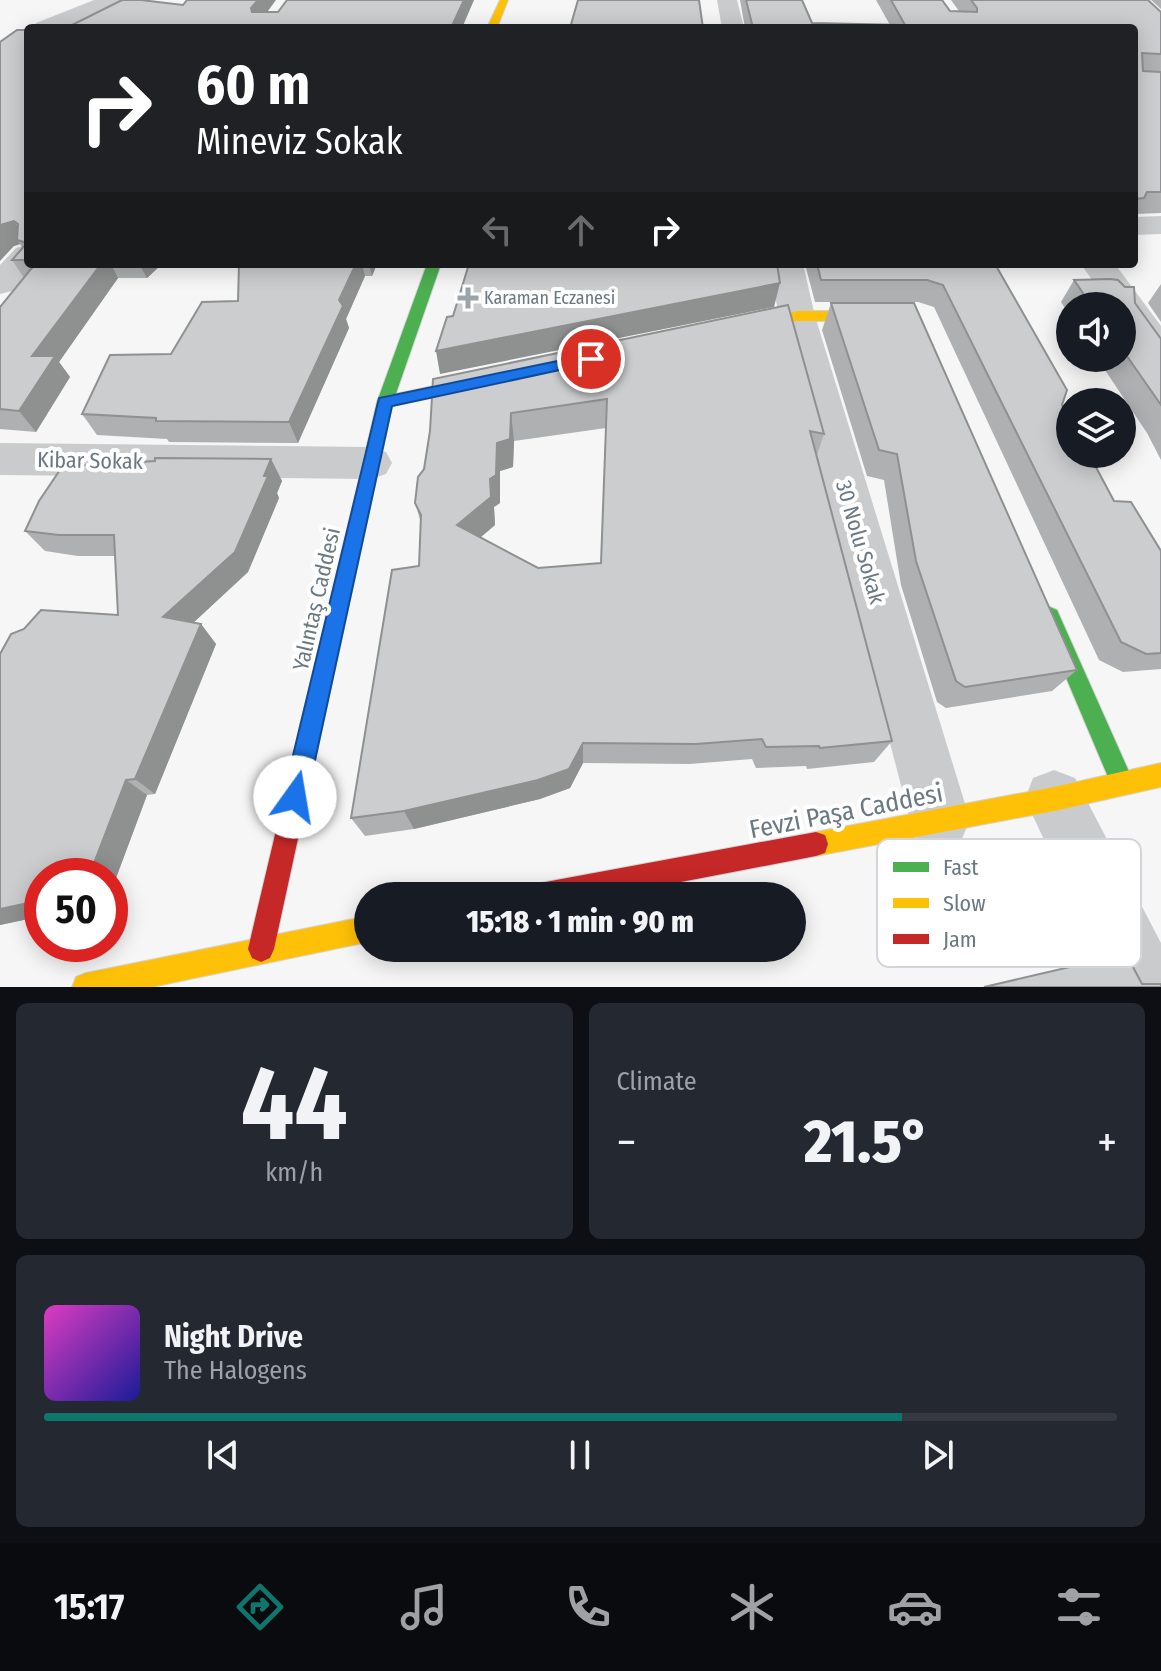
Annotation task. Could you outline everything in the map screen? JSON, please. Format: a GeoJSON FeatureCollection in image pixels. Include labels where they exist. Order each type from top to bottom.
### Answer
{"type":"FeatureCollection","features":[{"type":"Feature","properties":{"kind":"main road"},"geometry":{"type":"LineString","coordinates":[[494,24],[504,0]]}},
{"type":"Feature","properties":{"kind":"main road","name":"Yalıntaş Caddesi"},"geometry":{"type":"LineString","coordinates":[[261,949],[385,402],[433,268]]}},
{"type":"Feature","properties":{"kind":"main road"},"geometry":{"type":"LineString","coordinates":[[721,332],[797,316],[903,316]]}},
{"type":"Feature","properties":{"kind":"main road"},"geometry":{"type":"LineString","coordinates":[[385,402],[507,376]]}},
{"type":"Feature","properties":{"kind":"main road"},"geometry":{"type":"LineString","coordinates":[[1040,593],[1122,783]]}},
{"type":"Feature","properties":{"kind":"main road","name":"Fevzi Paşa Caddesi"},"geometry":{"type":"LineString","coordinates":[[614,882],[1054,799],[1161,775]]}},
{"type":"Feature","properties":{"kind":"main road"},"geometry":{"type":"LineString","coordinates":[[86,987],[354,932]]}},
{"type":"Feature","properties":{"kind":"street"},"geometry":{"type":"LineString","coordinates":[[54,24],[112,0]]}},
{"type":"Feature","properties":{"kind":"street"},"geometry":{"type":"LineString","coordinates":[[727,0],[732,24]]}},
{"type":"Feature","properties":{"kind":"street"},"geometry":{"type":"LineString","coordinates":[[1138,226],[1161,225]]}},
{"type":"Feature","properties":{"kind":"street"},"geometry":{"type":"LineString","coordinates":[[0,284],[24,259]]}},
{"type":"Feature","properties":{"kind":"street","name":"30 Nolu Sokak"},"geometry":{"type":"LineString","coordinates":[[787,268],[797,316],[940,820]]}},
{"type":"Feature","properties":{"kind":"street"},"geometry":{"type":"LineString","coordinates":[[1101,268],[1161,352]]}},
{"type":"Feature","properties":{"kind":"street","name":"Kibar Sokak"},"geometry":{"type":"LineString","coordinates":[[0,459],[371,463]]}},
{"type":"Feature","properties":{"kind":"street"},"geometry":{"type":"LineString","coordinates":[[1054,799],[1074,839]]}},
{"type":"Feature","properties":{"kind":"street"},"geometry":{"type":"LineString","coordinates":[[1138,967],[1148,987]]}},
{"type":"Feature","properties":{"kind":"building"},"geometry":{"type":"Polygon","coordinates":[[[122,0],[183,5],[187,0],[258,0],[251,8],[252,12],[278,12],[287,0],[464,0],[453,24],[74,24],[122,0]]]}},
{"type":"Feature","properties":{"kind":"building"},"geometry":{"type":"Polygon","coordinates":[[[578,0],[699,0],[702,24],[571,24],[578,0]]]}},
{"type":"Feature","properties":{"kind":"building"},"geometry":{"type":"Polygon","coordinates":[[[746,0],[802,0],[812,23],[858,24],[752,24],[746,0]]]}},
{"type":"Feature","properties":{"kind":"building"},"geometry":{"type":"Polygon","coordinates":[[[891,0],[942,0],[950,11],[977,12],[971,0],[1148,0],[1161,12],[1161,54],[1142,53],[1143,71],[1161,72],[1161,192],[1147,192],[1144,198],[1138,199],[1138,24],[904,24],[891,0]]]}},
{"type":"Feature","properties":{"kind":"building"},"geometry":{"type":"Polygon","coordinates":[[[17,30],[24,30],[24,242],[17,240],[18,224],[14,221],[0,225],[0,42],[17,30]]]}},
{"type":"Feature","properties":{"kind":"building"},"geometry":{"type":"Polygon","coordinates":[[[24,246],[24,260],[12,260],[24,246]]]}},
{"type":"Feature","properties":{"kind":"building"},"geometry":{"type":"Polygon","coordinates":[[[32,268],[98,268],[32,356],[55,356],[19,411],[0,409],[0,307],[32,268]]]}},
{"type":"Feature","properties":{"kind":"building"},"geometry":{"type":"Polygon","coordinates":[[[239,268],[354,268],[339,300],[343,306],[289,422],[156,421],[156,418],[82,414],[110,355],[171,354],[202,302],[238,301],[239,268]]]}},
{"type":"Feature","properties":{"kind":"building"},"geometry":{"type":"Polygon","coordinates":[[[468,268],[778,268],[780,283],[436,351],[447,317],[453,316],[468,268]]]}},
{"type":"Feature","properties":{"kind":"building"},"geometry":{"type":"Polygon","coordinates":[[[818,268],[997,268],[1066,388],[1056,388],[1056,468],[1096,468],[1114,501],[1131,502],[1161,551],[1161,653],[1146,654],[1121,642],[943,285],[927,280],[821,280],[818,268]]]}},
{"type":"Feature","properties":{"kind":"building"},"geometry":{"type":"Polygon","coordinates":[[[1074,280],[1118,280],[1125,287],[1134,287],[1134,292],[1082,292],[1074,280]]]}},
{"type":"Feature","properties":{"kind":"building"},"geometry":{"type":"Polygon","coordinates":[[[831,303],[914,303],[1077,670],[965,687],[956,681],[916,561],[897,454],[879,450],[831,303]]]}},
{"type":"Feature","properties":{"kind":"building"},"geometry":{"type":"Polygon","coordinates":[[[1136,304],[1161,339],[1161,405],[1136,369],[1136,304]]]}},
{"type":"Feature","properties":{"kind":"building"},"geometry":{"type":"Polygon","coordinates":[[[788,305],[824,434],[810,431],[892,741],[820,748],[766,747],[762,739],[696,744],[583,743],[569,769],[538,780],[404,811],[351,818],[392,570],[419,566],[421,515],[415,503],[430,431],[433,379],[788,305]],[[607,399],[511,413],[510,439],[497,443],[496,475],[490,479],[491,497],[457,525],[538,568],[601,563],[607,399]]]}},
{"type":"Feature","properties":{"kind":"building"},"geometry":{"type":"Polygon","coordinates":[[[155,458],[271,459],[264,476],[268,476],[235,552],[163,617],[201,624],[135,779],[126,780],[96,858],[24,858],[24,904],[0,909],[0,654],[11,634],[24,629],[41,610],[118,615],[114,535],[59,535],[25,531],[39,501],[62,467],[155,461],[155,458]]]}},
{"type":"Feature","properties":{"kind":"building"},"geometry":{"type":"Polygon","coordinates":[[[1070,967],[1133,967],[1142,984],[1161,984],[1161,987],[984,987],[1070,967]]]}},
{"type":"Feature","properties":{"kind":"traffic: fast"},"geometry":{"type":"LineString","coordinates":[[378,433],[385,402],[433,268]]}},
{"type":"Feature","properties":{"kind":"traffic: fast"},"geometry":{"type":"LineString","coordinates":[[1050,616],[1122,783]]}},
{"type":"Feature","properties":{"kind":"traffic: slow"},"geometry":{"type":"LineString","coordinates":[[494,24],[504,0]]}},
{"type":"Feature","properties":{"kind":"traffic: slow"},"geometry":{"type":"LineString","coordinates":[[732,330],[797,316],[886,316]]}},
{"type":"Feature","properties":{"kind":"traffic: slow"},"geometry":{"type":"LineString","coordinates":[[385,402],[492,379]]}},
{"type":"Feature","properties":{"kind":"traffic: slow"},"geometry":{"type":"LineString","coordinates":[[816,844],[1054,799],[1161,775]]}},
{"type":"Feature","properties":{"kind":"traffic: slow"},"geometry":{"type":"LineString","coordinates":[[86,987],[354,932]]}},
{"type":"Feature","properties":{"kind":"traffic: jam"},"geometry":{"type":"LineString","coordinates":[[261,949],[378,433]]}},
{"type":"Feature","properties":{"kind":"traffic: jam"},"geometry":{"type":"LineString","coordinates":[[614,882],[816,844]]}},
{"type":"Feature","properties":{"kind":"place","name":"Karaman Eczanesi"},"geometry":{"type":"Point","coordinates":[468,298]}},
{"type":"Feature","properties":{"kind":"route"},"geometry":{"type":"LineString","coordinates":[[295,797],[385,402],[591,359]]}}]}
